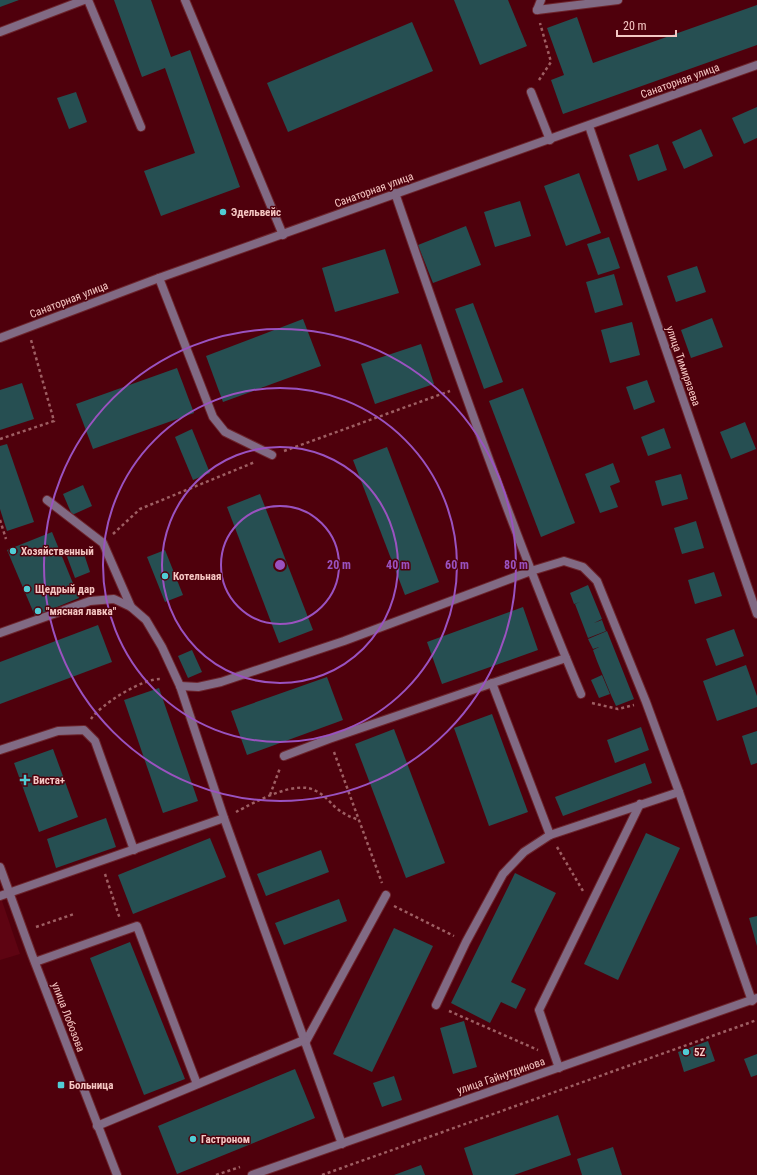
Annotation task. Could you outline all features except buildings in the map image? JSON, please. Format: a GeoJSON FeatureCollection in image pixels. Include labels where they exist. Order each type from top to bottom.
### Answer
{"type":"FeatureCollection","features":[{"type":"Feature","properties":{"kind":"street"},"geometry":{"type":"LineString","coordinates":[[0,32],[84,0]]}},
{"type":"Feature","properties":{"kind":"street"},"geometry":{"type":"LineString","coordinates":[[88,0],[140,127]]}},
{"type":"Feature","properties":{"kind":"street"},"geometry":{"type":"LineString","coordinates":[[185,0],[283,235]]}},
{"type":"Feature","properties":{"kind":"street"},"geometry":{"type":"LineString","coordinates":[[533,0],[536,10]]}},
{"type":"Feature","properties":{"kind":"street"},"geometry":{"type":"LineString","coordinates":[[536,10],[541,0]]}},
{"type":"Feature","properties":{"kind":"street"},"geometry":{"type":"LineString","coordinates":[[536,10],[618,0]]}},
{"type":"Feature","properties":{"kind":"street","name":"Санаторная улица"},"geometry":{"type":"LineString","coordinates":[[0,338],[158,278],[283,235],[757,65]]}},
{"type":"Feature","properties":{"kind":"street"},"geometry":{"type":"LineString","coordinates":[[531,92],[550,140]]}},
{"type":"Feature","properties":{"kind":"street","name":"улица Тимирязева"},"geometry":{"type":"LineString","coordinates":[[589,126],[757,614]]}},
{"type":"Feature","properties":{"kind":"street"},"geometry":{"type":"LineString","coordinates":[[395,194],[462,387],[531,570],[581,694]]}},
{"type":"Feature","properties":{"kind":"street"},"geometry":{"type":"LineString","coordinates":[[158,278],[213,417],[225,432],[272,455]]}},
{"type":"Feature","properties":{"kind":"street"},"geometry":{"type":"LineString","coordinates":[[47,500],[103,543],[131,607]]}},
{"type":"Feature","properties":{"kind":"street"},"geometry":{"type":"LineString","coordinates":[[180,686],[198,688],[221,682],[344,641],[531,570],[564,561],[583,567],[597,581],[646,702],[755,1000]]}},
{"type":"Feature","properties":{"kind":"street"},"geometry":{"type":"LineString","coordinates":[[0,633],[90,601],[114,599],[131,607],[146,620],[162,647],[180,686],[224,818],[342,1144]]}},
{"type":"Feature","properties":{"kind":"street"},"geometry":{"type":"LineString","coordinates":[[284,756],[330,738],[566,658]]}},
{"type":"Feature","properties":{"kind":"street"},"geometry":{"type":"LineString","coordinates":[[492,683],[550,835]]}},
{"type":"Feature","properties":{"kind":"street"},"geometry":{"type":"LineString","coordinates":[[0,750],[58,731],[84,730],[95,741],[134,850]]}},
{"type":"Feature","properties":{"kind":"street"},"geometry":{"type":"LineString","coordinates":[[436,1005],[466,942],[503,874],[524,852],[550,835],[679,792]]}},
{"type":"Feature","properties":{"kind":"street"},"geometry":{"type":"LineString","coordinates":[[559,1068],[539,1010],[640,804]]}},
{"type":"Feature","properties":{"kind":"street"},"geometry":{"type":"LineString","coordinates":[[0,896],[224,818]]}},
{"type":"Feature","properties":{"kind":"street","name":"улица Лобозова"},"geometry":{"type":"LineString","coordinates":[[0,867],[116,1175]]}},
{"type":"Feature","properties":{"kind":"street"},"geometry":{"type":"LineString","coordinates":[[97,1126],[197,1084],[305,1042],[386,895]]}},
{"type":"Feature","properties":{"kind":"street"},"geometry":{"type":"LineString","coordinates":[[35,962],[137,926],[197,1084]]}},
{"type":"Feature","properties":{"kind":"street","name":"улица Гайнутдинова"},"geometry":{"type":"LineString","coordinates":[[252,1175],[755,1000]]}},
{"type":"Feature","properties":{"kind":"path"},"geometry":{"type":"LineString","coordinates":[[531,92],[551,62],[536,10]]}},
{"type":"Feature","properties":{"kind":"path"},"geometry":{"type":"LineString","coordinates":[[0,439],[54,421],[28,328]]}},
{"type":"Feature","properties":{"kind":"path"},"geometry":{"type":"LineString","coordinates":[[103,543],[140,509],[272,455],[462,387]]}},
{"type":"Feature","properties":{"kind":"path"},"geometry":{"type":"LineString","coordinates":[[0,520],[6,539]]}},
{"type":"Feature","properties":{"kind":"path"},"geometry":{"type":"LineString","coordinates":[[84,730],[95,713],[119,695],[140,684],[156,679],[166,679],[180,686]]}},
{"type":"Feature","properties":{"kind":"path"},"geometry":{"type":"LineString","coordinates":[[581,694],[590,702],[618,709],[646,702]]}},
{"type":"Feature","properties":{"kind":"path"},"geometry":{"type":"LineString","coordinates":[[330,738],[386,895],[391,905],[466,942]]}},
{"type":"Feature","properties":{"kind":"path"},"geometry":{"type":"LineString","coordinates":[[270,795],[284,756]]}},
{"type":"Feature","properties":{"kind":"path"},"geometry":{"type":"LineString","coordinates":[[224,818],[270,795],[301,787],[307,787],[324,796],[344,814],[360,821]]}},
{"type":"Feature","properties":{"kind":"path"},"geometry":{"type":"LineString","coordinates":[[550,835],[591,904]]}},
{"type":"Feature","properties":{"kind":"path"},"geometry":{"type":"LineString","coordinates":[[100,861],[124,931]]}},
{"type":"Feature","properties":{"kind":"path"},"geometry":{"type":"LineString","coordinates":[[23,931],[74,914]]}},
{"type":"Feature","properties":{"kind":"path"},"geometry":{"type":"LineString","coordinates":[[436,1005],[555,1057]]}},
{"type":"Feature","properties":{"kind":"path"},"geometry":{"type":"LineString","coordinates":[[322,1175],[757,1020]]}},
{"type":"Feature","properties":{"kind":"shaded area"},"geometry":{"type":"Polygon","coordinates":[[[0,895],[20,954],[0,960],[0,895]]]}},
{"type":"Feature","properties":{"kind":"place","name":"Эдельвейс"},"geometry":{"type":"Point","coordinates":[223,212]}},
{"type":"Feature","properties":{"kind":"place","name":"Хозяйственный"},"geometry":{"type":"Point","coordinates":[13,551]}},
{"type":"Feature","properties":{"kind":"place","name":"Котельная"},"geometry":{"type":"Point","coordinates":[165,576]}},
{"type":"Feature","properties":{"kind":"place","name":"Щедрый дар"},"geometry":{"type":"Point","coordinates":[27,589]}},
{"type":"Feature","properties":{"kind":"place","name":"\"мясная лавка\""},"geometry":{"type":"Point","coordinates":[38,611]}},
{"type":"Feature","properties":{"kind":"place","name":"Виста+"},"geometry":{"type":"Point","coordinates":[25,780]}},
{"type":"Feature","properties":{"kind":"place","name":"5Z"},"geometry":{"type":"Point","coordinates":[686,1052]}},
{"type":"Feature","properties":{"kind":"place","name":"Больница"},"geometry":{"type":"Point","coordinates":[61,1085]}},
{"type":"Feature","properties":{"kind":"place","name":"Гастроном"},"geometry":{"type":"Point","coordinates":[193,1139]}}]}
